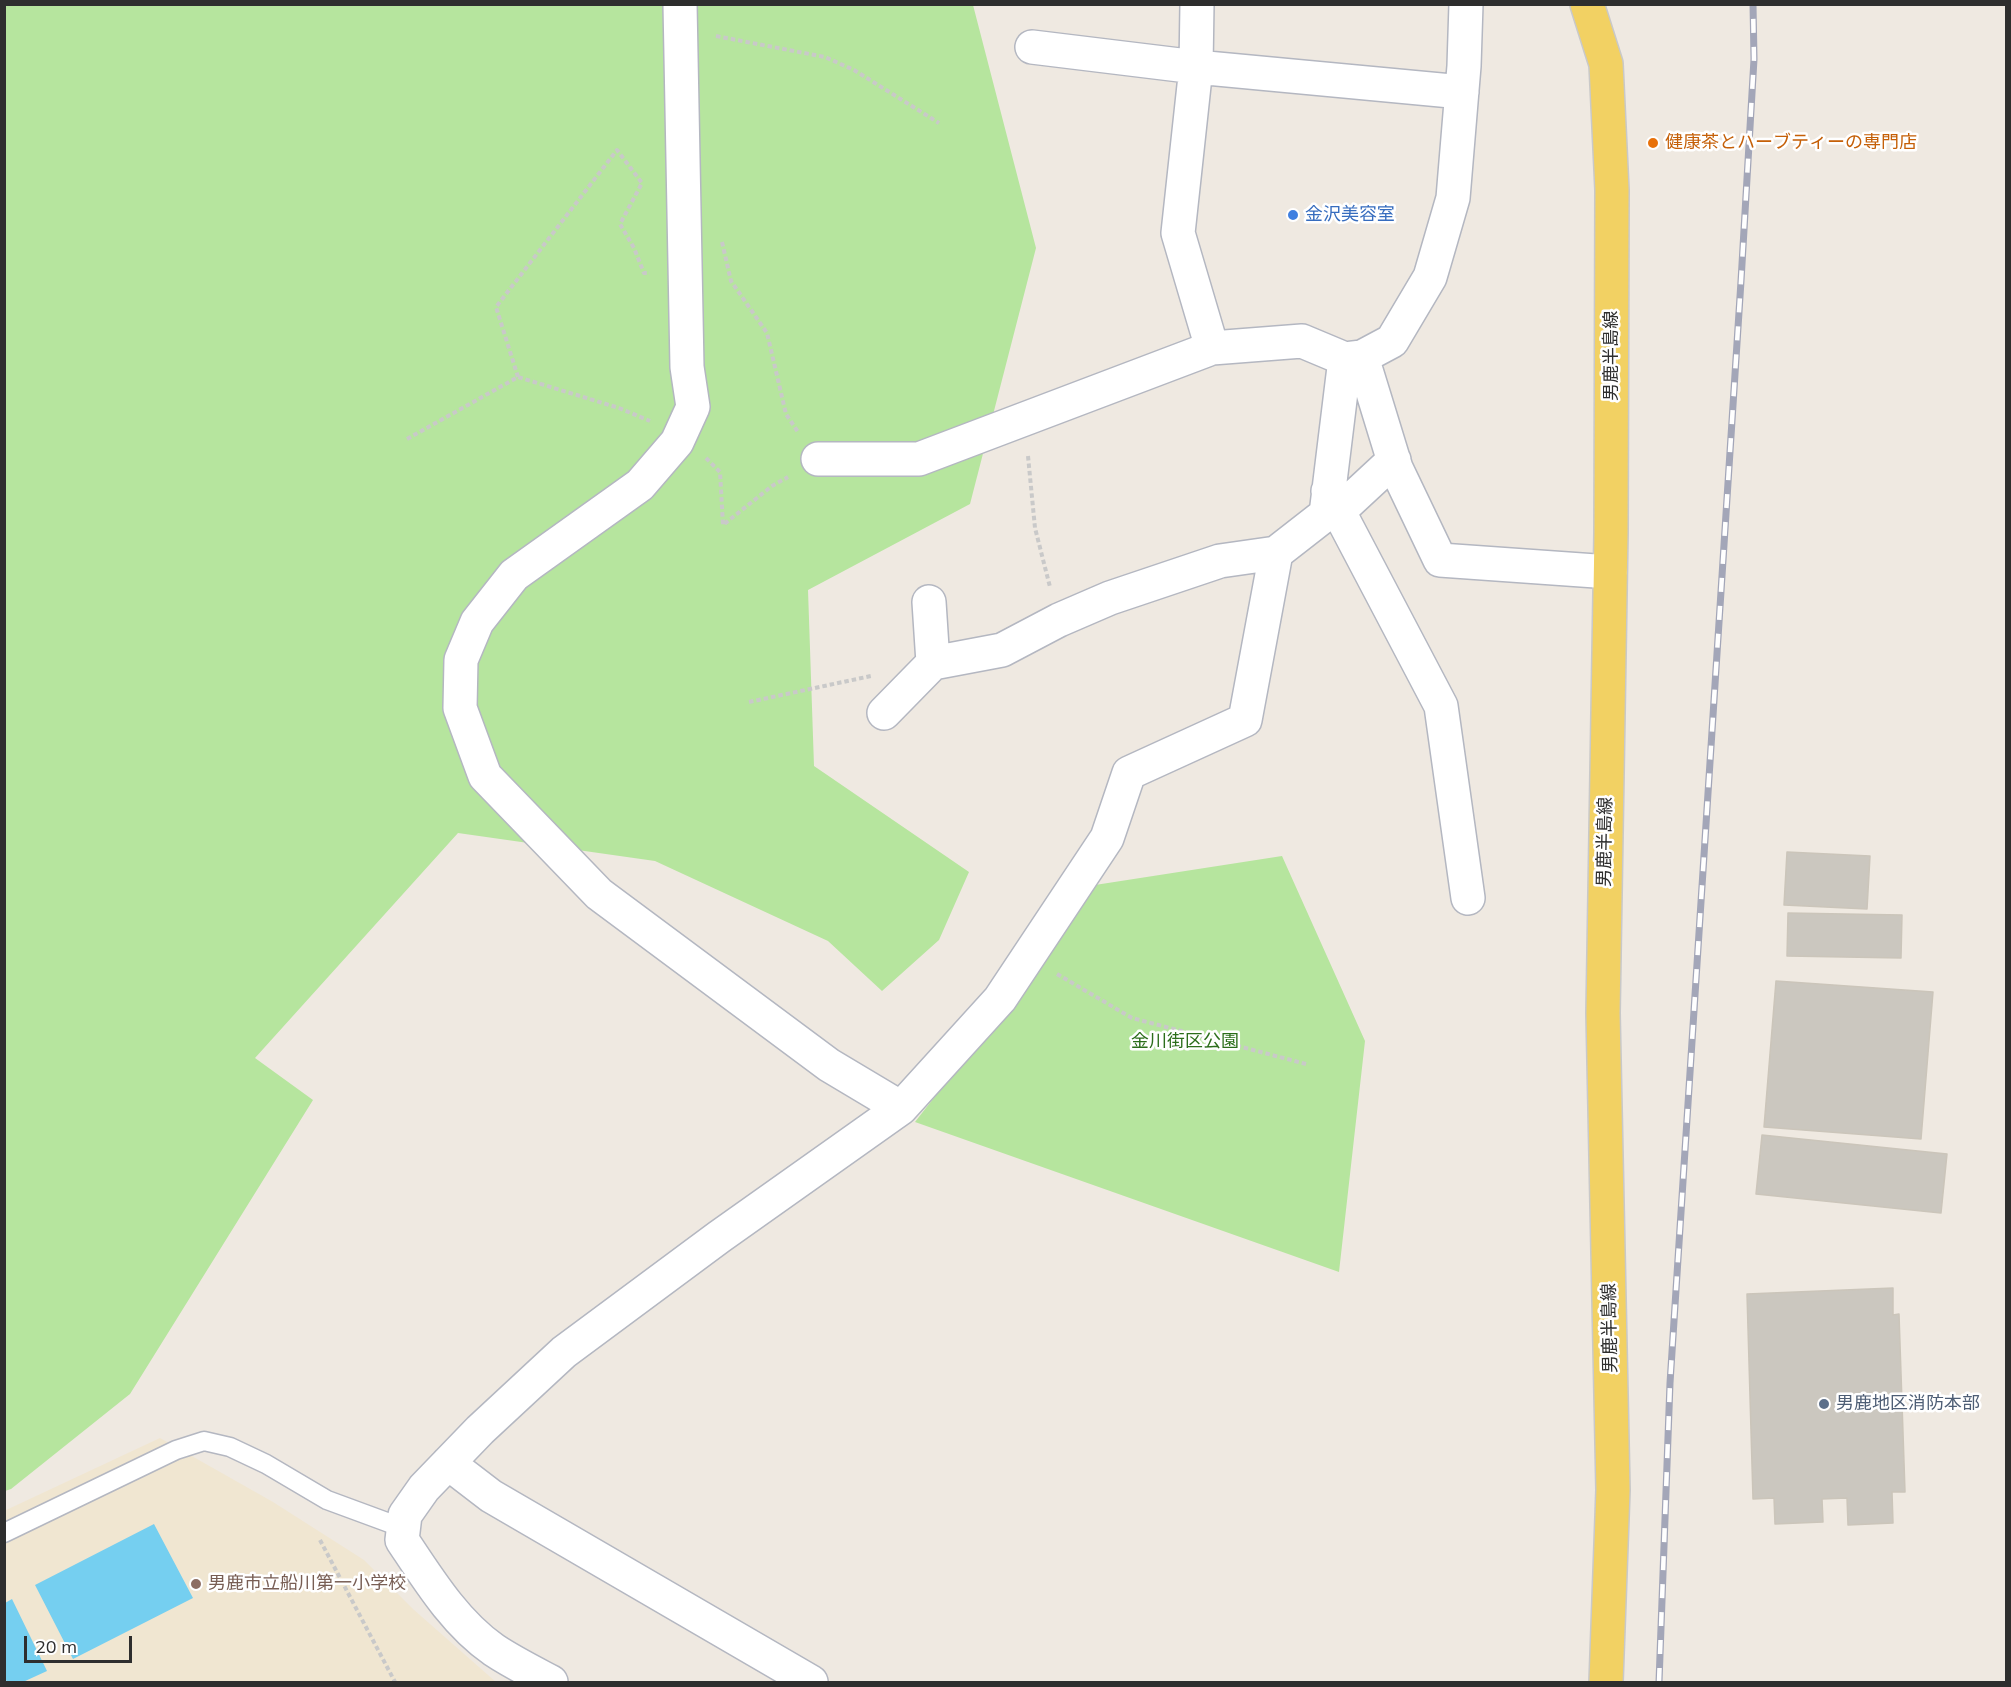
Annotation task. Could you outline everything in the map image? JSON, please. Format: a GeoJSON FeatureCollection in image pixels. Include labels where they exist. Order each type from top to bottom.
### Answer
{"type":"FeatureCollection","features":[{"type":"Feature","properties":{"kind":"main road","name":"男鹿半島線"},"geometry":{"type":"LineString","coordinates":[[1587,4],[1606,64],[1612,190],[1610,572],[1603,1013],[1613,1490],[1606,1683]]}},
{"type":"Feature","properties":{"kind":"street"},"geometry":{"type":"LineString","coordinates":[[1197,4],[1196,67],[1178,233],[1212,348]]}},
{"type":"Feature","properties":{"kind":"street"},"geometry":{"type":"LineString","coordinates":[[818,459],[919,459],[1212,348],[1302,341],[1354,358],[1392,341],[1430,278],[1453,198],[1462,92],[1466,4]]}},
{"type":"Feature","properties":{"kind":"street"},"geometry":{"type":"LineString","coordinates":[[680,17],[687,367],[693,407],[677,442],[640,485],[514,575],[477,622],[461,660],[460,708],[485,776],[599,894],[829,1065],[901,1108]]}},
{"type":"Feature","properties":{"kind":"street"},"geometry":{"type":"LineString","coordinates":[[1032,46],[1196,67],[1462,92]]}},
{"type":"Feature","properties":{"kind":"street"},"geometry":{"type":"LineString","coordinates":[[1354,358],[1394,460],[1440,560],[1610,572]]}},
{"type":"Feature","properties":{"kind":"street"},"geometry":{"type":"LineString","coordinates":[[884,713],[933,663],[1002,650],[1059,620],[1110,598],[1220,561],[1276,553],[1326,514],[1334,501],[1354,358]]}},
{"type":"Feature","properties":{"kind":"street"},"geometry":{"type":"LineString","coordinates":[[1334,501],[1394,460]]}},
{"type":"Feature","properties":{"kind":"street"},"geometry":{"type":"LineString","coordinates":[[1334,501],[1441,706],[1468,898]]}},
{"type":"Feature","properties":{"kind":"street"},"geometry":{"type":"LineString","coordinates":[[551,1683],[493,1649],[461,1621],[425,1575],[402,1540],[405,1515],[424,1488],[448,1463],[564,1352],[901,1108],[1000,999],[1107,838],[1129,772],[1245,720],[1276,553]]}},
{"type":"Feature","properties":{"kind":"street"},"geometry":{"type":"LineString","coordinates":[[929,602],[933,663]]}},
{"type":"Feature","properties":{"kind":"street"},"geometry":{"type":"LineString","coordinates":[[448,1463],[491,1496],[811,1683]]}},
{"type":"Feature","properties":{"kind":"lane"},"geometry":{"type":"LineString","coordinates":[[4,1533],[176,1450],[204,1441],[230,1447],[266,1464],[327,1500],[403,1528]]}},
{"type":"Feature","properties":{"kind":"path"},"geometry":{"type":"LineString","coordinates":[[680,17],[825,57],[854,70],[939,123]]}},
{"type":"Feature","properties":{"kind":"path"},"geometry":{"type":"LineString","coordinates":[[518,377],[496,308],[616,150],[642,183],[620,224],[634,248],[644,273],[685,275]]}},
{"type":"Feature","properties":{"kind":"path"},"geometry":{"type":"LineString","coordinates":[[407,439],[518,377],[619,408],[681,434],[720,472],[723,525],[772,486],[818,459],[786,414],[767,333],[731,281],[721,236]]}},
{"type":"Feature","properties":{"kind":"path"},"geometry":{"type":"LineString","coordinates":[[1024,419],[1035,528],[1059,620]]}},
{"type":"Feature","properties":{"kind":"path"},"geometry":{"type":"LineString","coordinates":[[749,702],[876,675]]}},
{"type":"Feature","properties":{"kind":"path"},"geometry":{"type":"LineString","coordinates":[[1048,969],[1132,1018],[1306,1064]]}},
{"type":"Feature","properties":{"kind":"path"},"geometry":{"type":"LineString","coordinates":[[320,1540],[395,1683]]}},
{"type":"Feature","properties":{"kind":"shaded area","name":"男鹿市立船川第一小学校"},"geometry":{"type":"Polygon","coordinates":[[[160,1438],[273,1502],[364,1560],[413,1609],[496,1682],[5,1682],[4,1511],[160,1438]]]}},
{"type":"Feature","properties":{"kind":"green space"},"geometry":{"type":"Polygon","coordinates":[[[4,5],[973,5],[1036,248],[970,504],[808,590],[814,766],[969,872],[939,940],[882,991],[828,941],[655,861],[458,833],[255,1058],[313,1100],[130,1394],[11,1489],[5,1491],[4,5]]]}},
{"type":"Feature","properties":{"kind":"green space","name":"金川街区公園"},"geometry":{"type":"Polygon","coordinates":[[[1282,856],[1365,1041],[1339,1272],[915,1122],[1032,972],[1095,885],[1282,856]]]}},
{"type":"Feature","properties":{"kind":"water"},"geometry":{"type":"Polygon","coordinates":[[[154,1524],[193,1598],[73,1659],[35,1585],[154,1524]]]}},
{"type":"Feature","properties":{"kind":"water"},"geometry":{"type":"Polygon","coordinates":[[[12,1599],[47,1671],[23,1682],[7,1682],[5,1678],[5,1603],[12,1599]]]}},
{"type":"Feature","properties":{"kind":"building"},"geometry":{"type":"Polygon","coordinates":[[[1787,852],[1870,856],[1867,909],[1784,905],[1787,852]]]}},
{"type":"Feature","properties":{"kind":"building"},"geometry":{"type":"Polygon","coordinates":[[[1788,913],[1902,915],[1901,958],[1787,956],[1788,913]]]}},
{"type":"Feature","properties":{"kind":"building"},"geometry":{"type":"Polygon","coordinates":[[[1776,981],[1933,992],[1921,1139],[1764,1127],[1776,981]]]}},
{"type":"Feature","properties":{"kind":"building"},"geometry":{"type":"Polygon","coordinates":[[[1762,1135],[1947,1154],[1941,1213],[1756,1194],[1762,1135]]]}},
{"type":"Feature","properties":{"kind":"building"},"geometry":{"type":"Polygon","coordinates":[[[1893,1288],[1893,1315],[1899,1314],[1905,1492],[1892,1492],[1893,1523],[1848,1525],[1847,1498],[1822,1499],[1823,1522],[1775,1524],[1774,1498],[1753,1499],[1747,1294],[1893,1288]]]}},
{"type":"Feature","properties":{"kind":"railway"},"geometry":{"type":"LineString","coordinates":[[1659,1682],[1670,1383],[1741,281],[1754,59],[1753,4]]}},
{"type":"Feature","properties":{"kind":"place","name":"健康茶とハーブティーの専門店"},"geometry":{"type":"Point","coordinates":[1653,143]}},
{"type":"Feature","properties":{"kind":"place","name":"金沢美容室"},"geometry":{"type":"Point","coordinates":[1293,215]}},
{"type":"Feature","properties":{"kind":"place","name":"男鹿地区消防本部"},"geometry":{"type":"Point","coordinates":[1824,1404]}},
{"type":"Feature","properties":{"kind":"place","name":"男鹿市立船川第一小学校"},"geometry":{"type":"Point","coordinates":[196,1584]}}]}
